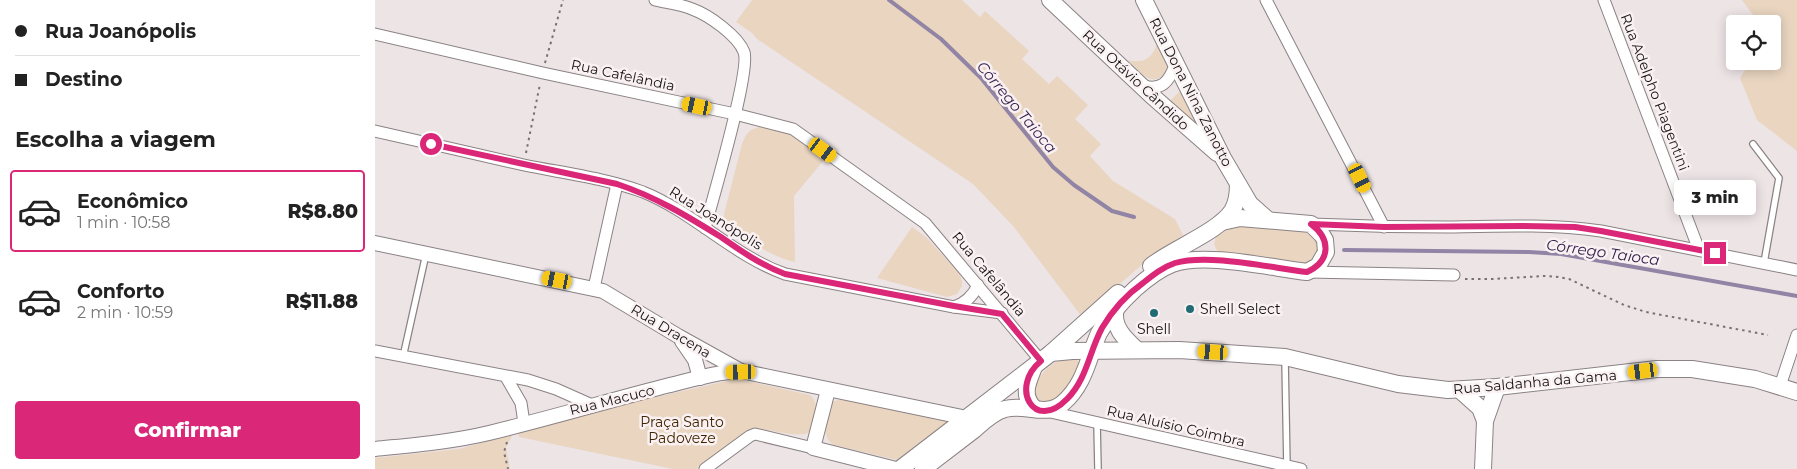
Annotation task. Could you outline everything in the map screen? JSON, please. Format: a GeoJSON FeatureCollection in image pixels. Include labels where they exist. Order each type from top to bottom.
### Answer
{"type":"FeatureCollection","features":[{"type":"Feature","properties":{"kind":"main road","name":"Rua Otávio Cândido"},"geometry":{"type":"LineString","coordinates":[[1050,0],[1140,85],[1223,158]]}},
{"type":"Feature","properties":{"kind":"main road","name":"Rua Dona Nina Zanotto"},"geometry":{"type":"LineString","coordinates":[[1144,0],[1223,158],[1250,204],[1268,220]]}},
{"type":"Feature","properties":{"kind":"main road"},"geometry":{"type":"LineString","coordinates":[[1222,261],[1215,254],[1210,243],[1210,235],[1235,204],[1239,184]]}},
{"type":"Feature","properties":{"kind":"main road"},"geometry":{"type":"LineString","coordinates":[[900,469],[1042,361],[1152,265],[1218,224],[1236,218],[1311,224],[1323,235],[1326,252],[1318,266],[1307,272],[1222,261],[1187,261],[1164,268],[1137,287],[1116,308],[1100,333],[1084,374],[1072,394],[1059,406],[1039,410],[1016,407],[999,412],[929,467]]}},
{"type":"Feature","properties":{"kind":"main road"},"geometry":{"type":"LineString","coordinates":[[1116,308],[1114,314],[1117,326],[1125,339],[1137,350]]}},
{"type":"Feature","properties":{"kind":"main road","name":"Rua Saldanha da Gama"},"geometry":{"type":"LineString","coordinates":[[1042,361],[1064,351],[1179,350],[1285,357],[1398,384],[1461,391],[1657,369],[1692,370],[1726,373],[1781,386],[1797,392]]}},
{"type":"Feature","properties":{"kind":"main road"},"geometry":{"type":"LineString","coordinates":[[1039,410],[1028,399],[1026,390],[1042,361]]}},
{"type":"Feature","properties":{"kind":"main road"},"geometry":{"type":"LineString","coordinates":[[1483,469],[1485,421],[1497,387]]}},
{"type":"Feature","properties":{"kind":"main road"},"geometry":{"type":"LineString","coordinates":[[1461,391],[1480,408],[1485,421]]}},
{"type":"Feature","properties":{"kind":"street"},"geometry":{"type":"LineString","coordinates":[[655,0],[693,9],[724,28],[740,45],[745,54],[745,65],[735,114],[705,228]]}},
{"type":"Feature","properties":{"kind":"street"},"geometry":{"type":"LineString","coordinates":[[1266,0],[1384,227]]}},
{"type":"Feature","properties":{"kind":"street","name":"Rua Adelpho Piagentini"},"geometry":{"type":"LineString","coordinates":[[1604,0],[1699,250]]}},
{"type":"Feature","properties":{"kind":"street","name":"Rua Cafelândia"},"geometry":{"type":"LineString","coordinates":[[375,34],[543,73],[735,114],[786,126],[799,132],[919,217],[1042,361]]}},
{"type":"Feature","properties":{"kind":"street"},"geometry":{"type":"LineString","coordinates":[[1140,85],[1149,88],[1158,87],[1166,82],[1176,63]]}},
{"type":"Feature","properties":{"kind":"street","name":"Rua Joanópolis"},"geometry":{"type":"LineString","coordinates":[[375,131],[617,184],[662,201],[765,266],[785,274],[1002,314]]}},
{"type":"Feature","properties":{"kind":"street"},"geometry":{"type":"LineString","coordinates":[[594,288],[617,184]]}},
{"type":"Feature","properties":{"kind":"street"},"geometry":{"type":"LineString","coordinates":[[1311,224],[1384,227],[1575,227],[1797,270]]}},
{"type":"Feature","properties":{"kind":"street","name":"Rua Dracena"},"geometry":{"type":"LineString","coordinates":[[375,243],[594,288],[608,293],[741,372],[967,418]]}},
{"type":"Feature","properties":{"kind":"street"},"geometry":{"type":"LineString","coordinates":[[1307,272],[1454,275]]}},
{"type":"Feature","properties":{"kind":"street"},"geometry":{"type":"LineString","coordinates":[[954,306],[966,301],[978,285]]}},
{"type":"Feature","properties":{"kind":"street"},"geometry":{"type":"LineString","coordinates":[[1781,386],[1797,335]]}},
{"type":"Feature","properties":{"kind":"street"},"geometry":{"type":"LineString","coordinates":[[678,336],[695,360],[700,378]]}},
{"type":"Feature","properties":{"kind":"street"},"geometry":{"type":"LineString","coordinates":[[375,351],[528,380],[592,404]]}},
{"type":"Feature","properties":{"kind":"street","name":"Rua Macuco"},"geometry":{"type":"LineString","coordinates":[[375,449],[458,439],[720,373],[741,372]]}},
{"type":"Feature","properties":{"kind":"street"},"geometry":{"type":"LineString","coordinates":[[507,377],[521,402],[524,423]]}},
{"type":"Feature","properties":{"kind":"street"},"geometry":{"type":"LineString","coordinates":[[813,448],[828,390]]}},
{"type":"Feature","properties":{"kind":"street","name":"Rua Aluísio Coimbra"},"geometry":{"type":"LineString","coordinates":[[1039,410],[1301,469]]}},
{"type":"Feature","properties":{"kind":"street"},"geometry":{"type":"LineString","coordinates":[[705,469],[749,436],[755,434],[896,469]]}},
{"type":"Feature","properties":{"kind":"lane"},"geometry":{"type":"LineString","coordinates":[[1753,144],[1779,178],[1764,263]]}},
{"type":"Feature","properties":{"kind":"lane"},"geometry":{"type":"LineString","coordinates":[[403,357],[426,254]]}},
{"type":"Feature","properties":{"kind":"lane"},"geometry":{"type":"LineString","coordinates":[[1285,357],[1287,467]]}},
{"type":"Feature","properties":{"kind":"lane"},"geometry":{"type":"LineString","coordinates":[[1097,423],[1098,469]]}},
{"type":"Feature","properties":{"kind":"path"},"geometry":{"type":"LineString","coordinates":[[1454,275],[1463,278],[1484,279],[1545,276],[1569,279],[1624,305],[1646,312],[1768,335]]}},
{"type":"Feature","properties":{"kind":"path"},"geometry":{"type":"LineString","coordinates":[[508,469],[504,452],[509,437],[509,427]]}},
{"type":"Feature","properties":{"kind":"green space"},"geometry":{"type":"Polygon","coordinates":[[[752,0],[962,0],[980,17],[985,11],[1029,51],[1022,59],[1049,84],[1057,76],[1088,105],[1075,119],[1101,144],[1090,156],[1113,181],[1175,219],[1183,235],[1153,255],[1082,317],[1014,227],[973,184],[757,39],[752,33],[736,22],[752,0]]]}},
{"type":"Feature","properties":{"kind":"green space"},"geometry":{"type":"Polygon","coordinates":[[[1742,0],[1797,0],[1797,151],[1757,120],[1740,78],[1745,70],[1781,70],[1781,15],[1753,15],[1742,0]]]}},
{"type":"Feature","properties":{"kind":"green space"},"geometry":{"type":"Polygon","coordinates":[[[1157,43],[1168,61],[1169,69],[1158,79],[1147,78],[1128,60],[1142,61],[1146,59],[1153,53],[1157,43]]]}},
{"type":"Feature","properties":{"kind":"green space"},"geometry":{"type":"Polygon","coordinates":[[[1184,87],[1209,137],[1169,102],[1184,87]]]}},
{"type":"Feature","properties":{"kind":"green space"},"geometry":{"type":"Polygon","coordinates":[[[759,127],[785,132],[795,137],[824,160],[794,196],[795,262],[777,256],[760,247],[724,221],[724,214],[742,144],[748,133],[759,127]]]}},
{"type":"Feature","properties":{"kind":"green space"},"geometry":{"type":"Polygon","coordinates":[[[1243,226],[1301,230],[1312,236],[1316,241],[1318,245],[1317,255],[1308,265],[1218,253],[1214,244],[1216,237],[1230,228],[1243,226]]]}},
{"type":"Feature","properties":{"kind":"green space"},"geometry":{"type":"Polygon","coordinates":[[[912,227],[926,237],[959,273],[962,286],[957,294],[947,297],[877,278],[912,227]]]}},
{"type":"Feature","properties":{"kind":"green space"},"geometry":{"type":"Polygon","coordinates":[[[1066,358],[1076,359],[1080,364],[1061,400],[1040,403],[1033,395],[1040,376],[1053,364],[1066,358]]]}},
{"type":"Feature","properties":{"kind":"green space","name":"Praça Santo Padoveze"},"geometry":{"type":"Polygon","coordinates":[[[731,380],[743,380],[810,395],[814,400],[816,408],[812,428],[806,434],[750,429],[697,469],[673,469],[519,437],[518,433],[617,406],[731,380]]]}},
{"type":"Feature","properties":{"kind":"green space"},"geometry":{"type":"Polygon","coordinates":[[[841,399],[951,422],[902,460],[897,460],[834,445],[829,441],[825,431],[828,413],[832,402],[841,399]]]}},
{"type":"Feature","properties":{"kind":"green space"},"geometry":{"type":"Polygon","coordinates":[[[513,434],[506,447],[510,469],[375,469],[375,458],[459,449],[513,434]]]}},
{"type":"Feature","properties":{"kind":"waterway","name":"Córrego Taioca"},"geometry":{"type":"LineString","coordinates":[[889,0],[941,39],[981,78],[1053,167],[1074,185],[1112,211],[1134,217]]}},
{"type":"Feature","properties":{"kind":"waterway","name":"Córrego Taioca"},"geometry":{"type":"LineString","coordinates":[[1344,250],[1561,254],[1797,296]]}},
{"type":"Feature","properties":{"kind":"place","name":"Shell Select"},"geometry":{"type":"Point","coordinates":[1190,309]}},
{"type":"Feature","properties":{"kind":"place","name":"Shell"},"geometry":{"type":"Point","coordinates":[1154,313]}},
{"type":"Feature","properties":{"kind":"route"},"geometry":{"type":"LineString","coordinates":[[431,144],[617,184],[643,192],[662,201],[765,266],[785,274],[1002,314],[1041,361],[1034,367],[1027,384],[1026,394],[1034,408],[1044,411],[1059,406],[1068,398],[1084,374],[1096,341],[1116,308],[1137,287],[1160,270],[1180,262],[1203,260],[1307,272],[1318,266],[1326,252],[1323,235],[1311,224],[1384,227],[1575,227],[1715,253]]}}]}
